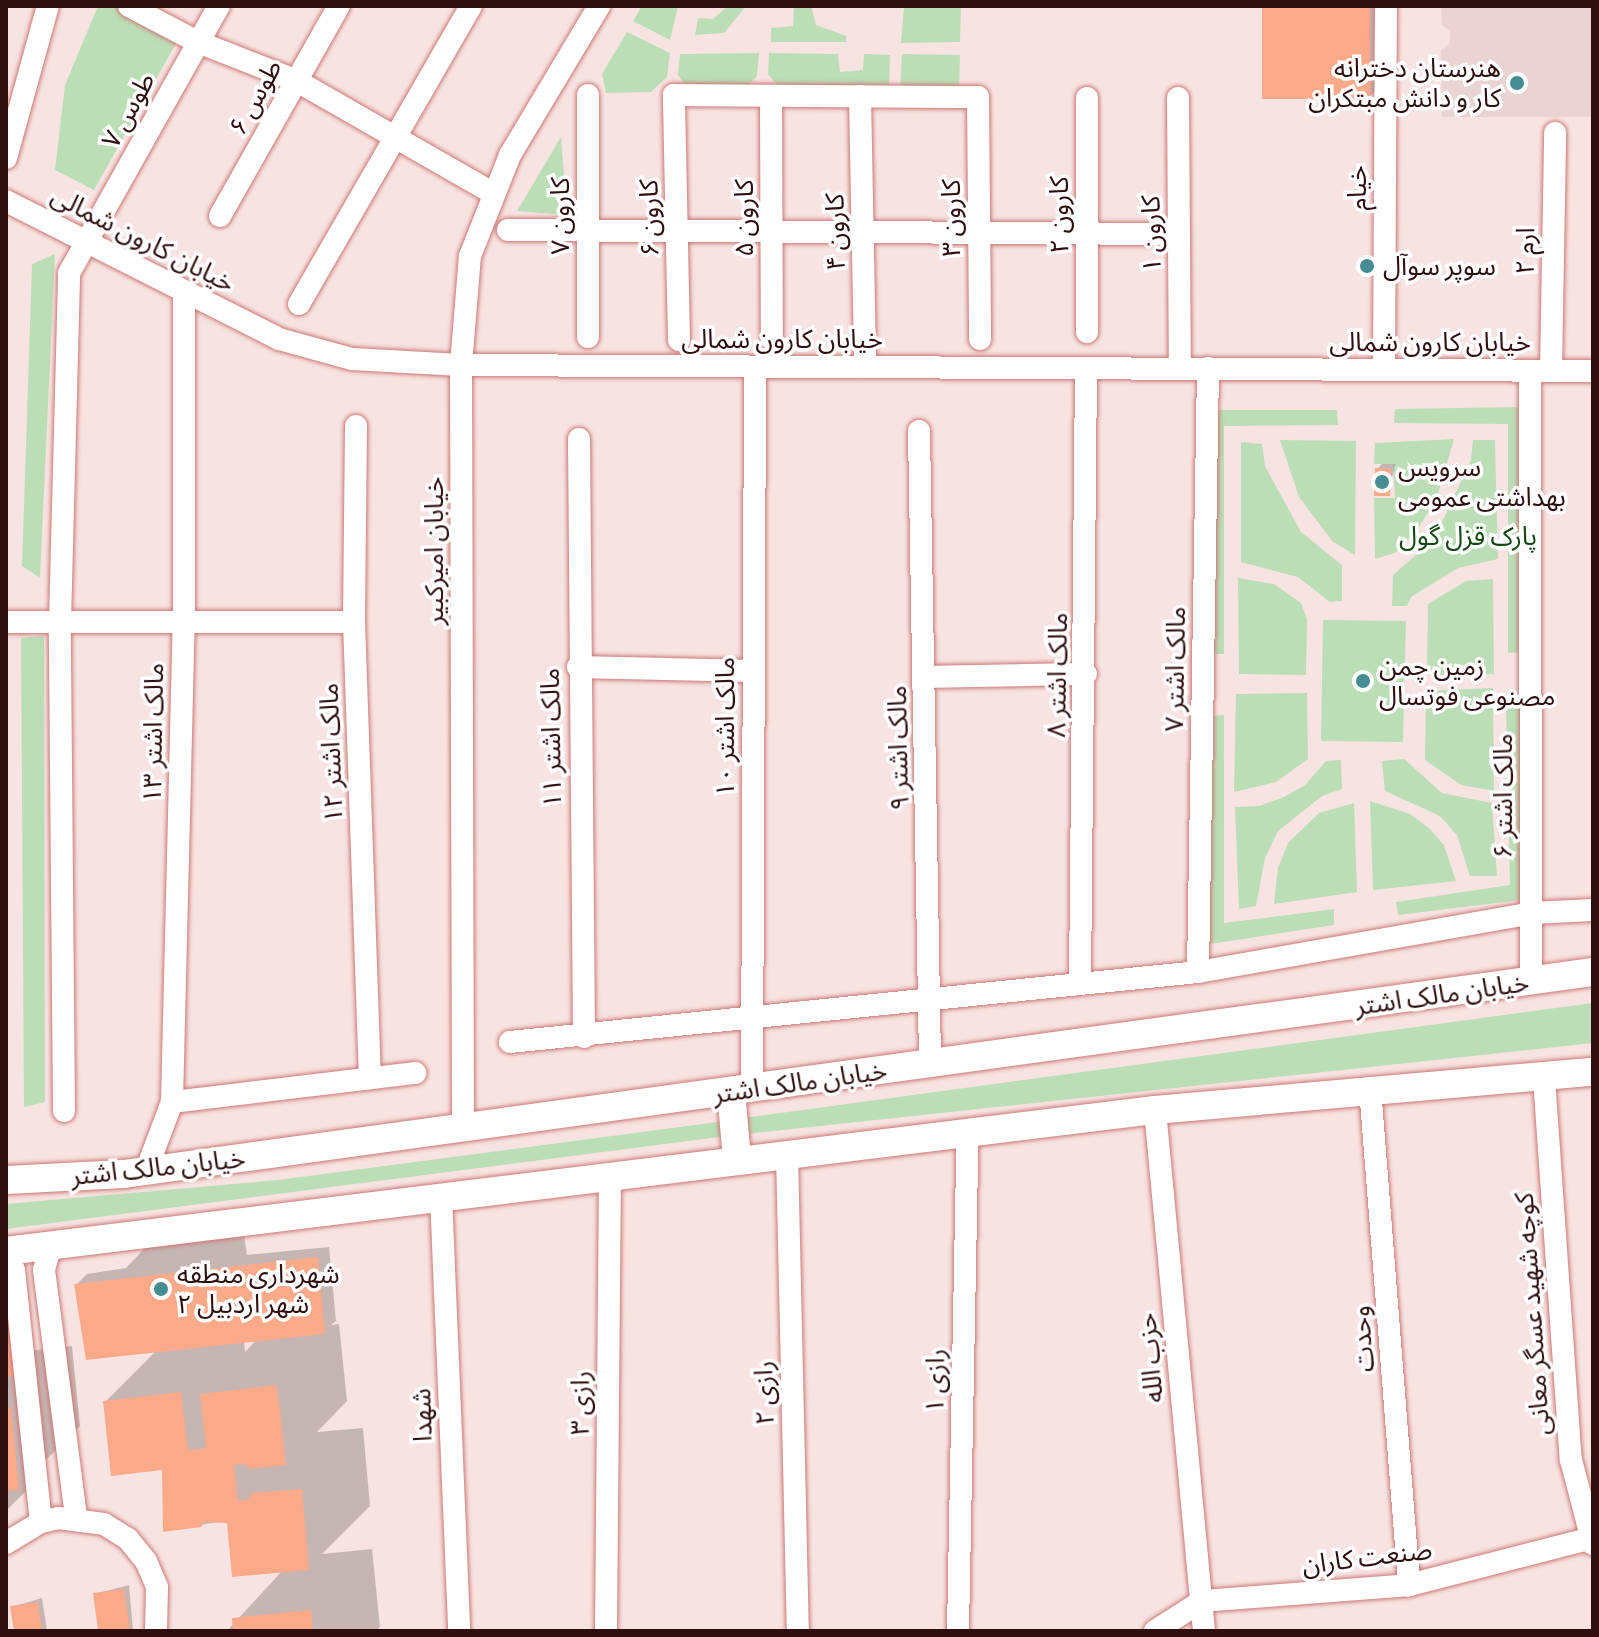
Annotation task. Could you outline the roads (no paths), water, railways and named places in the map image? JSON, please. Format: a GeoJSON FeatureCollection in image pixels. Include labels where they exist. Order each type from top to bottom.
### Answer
{"type":"FeatureCollection","features":[{"type":"Feature","properties":{"kind":"main road","name":"خیابان مالک اشتر"},"geometry":{"type":"LineString","coordinates":[[6,1180],[146,1171],[1593,972]]}},
{"type":"Feature","properties":{"kind":"main road"},"geometry":{"type":"LineString","coordinates":[[6,1254],[51,1245],[441,1196],[1155,1110],[1370,1088],[1544,1078],[1593,1072]]}},
{"type":"Feature","properties":{"kind":"main road"},"geometry":{"type":"LineString","coordinates":[[737,1160],[742,1090]]}},
{"type":"Feature","properties":{"kind":"street"},"geometry":{"type":"LineString","coordinates":[[6,158],[48,6]]}},
{"type":"Feature","properties":{"kind":"street"},"geometry":{"type":"LineString","coordinates":[[129,6],[198,42],[297,81],[494,194]]}},
{"type":"Feature","properties":{"kind":"street","name":"طوس ۷"},"geometry":{"type":"LineString","coordinates":[[64,1111],[60,622],[69,273],[219,6]]}},
{"type":"Feature","properties":{"kind":"street","name":"طوس ۶"},"geometry":{"type":"LineString","coordinates":[[220,216],[339,6]]}},
{"type":"Feature","properties":{"kind":"street"},"geometry":{"type":"LineString","coordinates":[[299,304],[471,6]]}},
{"type":"Feature","properties":{"kind":"street","name":"خیابان امیرکبیر"},"geometry":{"type":"LineString","coordinates":[[463,1127],[461,365],[470,256],[510,155],[599,6]]}},
{"type":"Feature","properties":{"kind":"street","name":"خیام"},"geometry":{"type":"LineString","coordinates":[[1384,370],[1386,6]]}},
{"type":"Feature","properties":{"kind":"street","name":"کارون ۷"},"geometry":{"type":"LineString","coordinates":[[588,95],[588,337]]}},
{"type":"Feature","properties":{"kind":"street","name":"کارون ۶"},"geometry":{"type":"LineString","coordinates":[[679,340],[674,95],[771,96]]}},
{"type":"Feature","properties":{"kind":"street"},"geometry":{"type":"LineString","coordinates":[[771,96],[860,96]]}},
{"type":"Feature","properties":{"kind":"street","name":"کارون ۵"},"geometry":{"type":"LineString","coordinates":[[771,96],[772,339]]}},
{"type":"Feature","properties":{"kind":"street","name":"کارون ۳"},"geometry":{"type":"LineString","coordinates":[[860,96],[978,97],[980,339]]}},
{"type":"Feature","properties":{"kind":"street","name":"کارون ۴"},"geometry":{"type":"LineString","coordinates":[[860,96],[865,367]]}},
{"type":"Feature","properties":{"kind":"street","name":"کارون ۲"},"geometry":{"type":"LineString","coordinates":[[1087,98],[1087,332]]}},
{"type":"Feature","properties":{"kind":"street","name":"کارون ۱"},"geometry":{"type":"LineString","coordinates":[[1178,98],[1180,369]]}},
{"type":"Feature","properties":{"kind":"street","name":"ارم ۲"},"geometry":{"type":"LineString","coordinates":[[1540,371],[1555,133]]}},
{"type":"Feature","properties":{"kind":"street","name":"خیابان کارون شمالی"},"geometry":{"type":"LineString","coordinates":[[6,201],[184,292],[315,351],[352,359],[461,365],[1593,371]]}},
{"type":"Feature","properties":{"kind":"street"},"geometry":{"type":"LineString","coordinates":[[508,230],[1179,234]]}},
{"type":"Feature","properties":{"kind":"street","name":"مالک اشتر ۱۳"},"geometry":{"type":"LineString","coordinates":[[146,1171],[172,1102],[184,622],[184,292]]}},
{"type":"Feature","properties":{"kind":"street","name":"مالک اشتر ۱۰"},"geometry":{"type":"LineString","coordinates":[[742,1090],[752,1019],[755,367]]}},
{"type":"Feature","properties":{"kind":"street","name":"مالک اشتر ۸"},"geometry":{"type":"LineString","coordinates":[[1080,983],[1086,674],[1086,368]]}},
{"type":"Feature","properties":{"kind":"street","name":"مالک اشتر ۷"},"geometry":{"type":"LineString","coordinates":[[1198,972],[1208,368]]}},
{"type":"Feature","properties":{"kind":"street","name":"مالک اشتر ۶"},"geometry":{"type":"LineString","coordinates":[[1531,980],[1540,371]]}},
{"type":"Feature","properties":{"kind":"street","name":"مالک اشتر ۱۲"},"geometry":{"type":"LineString","coordinates":[[356,426],[354,622],[370,1078]]}},
{"type":"Feature","properties":{"kind":"street","name":"مالک اشتر ۹"},"geometry":{"type":"LineString","coordinates":[[919,431],[930,1064]]}},
{"type":"Feature","properties":{"kind":"street","name":"مالک اشتر ۱۱"},"geometry":{"type":"LineString","coordinates":[[579,439],[578,667],[584,1037]]}},
{"type":"Feature","properties":{"kind":"street"},"geometry":{"type":"LineString","coordinates":[[6,622],[354,622]]}},
{"type":"Feature","properties":{"kind":"street"},"geometry":{"type":"LineString","coordinates":[[578,667],[753,671]]}},
{"type":"Feature","properties":{"kind":"street"},"geometry":{"type":"LineString","coordinates":[[925,677],[1086,674]]}},
{"type":"Feature","properties":{"kind":"street"},"geometry":{"type":"LineString","coordinates":[[510,1042],[752,1019],[929,995],[1198,972],[1531,913],[1593,910]]}},
{"type":"Feature","properties":{"kind":"street"},"geometry":{"type":"LineString","coordinates":[[172,1102],[415,1073]]}},
{"type":"Feature","properties":{"kind":"street","name":"کوچه شهید عسگر معانی"},"geometry":{"type":"LineString","coordinates":[[1544,1078],[1571,1460],[1593,1538]]}},
{"type":"Feature","properties":{"kind":"street","name":"وحدت"},"geometry":{"type":"LineString","coordinates":[[1370,1088],[1409,1585]]}},
{"type":"Feature","properties":{"kind":"street","name":"حزب الله"},"geometry":{"type":"LineString","coordinates":[[1155,1110],[1204,1631]]}},
{"type":"Feature","properties":{"kind":"street","name":"رازی ۱"},"geometry":{"type":"LineString","coordinates":[[958,1631],[968,1132]]}},
{"type":"Feature","properties":{"kind":"street","name":"رازی ۲"},"geometry":{"type":"LineString","coordinates":[[787,1154],[798,1631]]}},
{"type":"Feature","properties":{"kind":"street","name":"رازی ۳"},"geometry":{"type":"LineString","coordinates":[[606,1631],[610,1175]]}},
{"type":"Feature","properties":{"kind":"street","name":"شهدا"},"geometry":{"type":"LineString","coordinates":[[441,1196],[459,1631]]}},
{"type":"Feature","properties":{"kind":"street"},"geometry":{"type":"LineString","coordinates":[[51,1245],[44,1270],[76,1518]]}},
{"type":"Feature","properties":{"kind":"street"},"geometry":{"type":"LineString","coordinates":[[6,1254],[14,1270],[41,1522]]}},
{"type":"Feature","properties":{"kind":"street"},"geometry":{"type":"LineString","coordinates":[[6,1543],[41,1522],[76,1518],[116,1532],[146,1561],[157,1587],[156,1631]]}},
{"type":"Feature","properties":{"kind":"street","name":"صنعت کاران"},"geometry":{"type":"LineString","coordinates":[[1155,1631],[1202,1601],[1409,1585],[1593,1538]]}},
{"type":"Feature","properties":{"kind":"place","name":"هنرستان دخترانه کار و دانش مبتکران"},"geometry":{"type":"Point","coordinates":[1517,83]}},
{"type":"Feature","properties":{"kind":"place","name":"سوپر سوآل"},"geometry":{"type":"Point","coordinates":[1367,266]}},
{"type":"Feature","properties":{"kind":"place","name":"سرویس بهداشتی عمومی"},"geometry":{"type":"Point","coordinates":[1382,482]}},
{"type":"Feature","properties":{"kind":"place","name":"زمین چمن مصنوعی فوتسال"},"geometry":{"type":"Point","coordinates":[1363,681]}},
{"type":"Feature","properties":{"kind":"place","name":"شهرداری منطقه ۲ شهر اردبیل"},"geometry":{"type":"Point","coordinates":[161,1289]}},
{"type":"Feature","properties":{"kind":"park label","name":"پارک قزل گول"},"geometry":{"type":"Point","coordinates":[1468,536]}}]}
